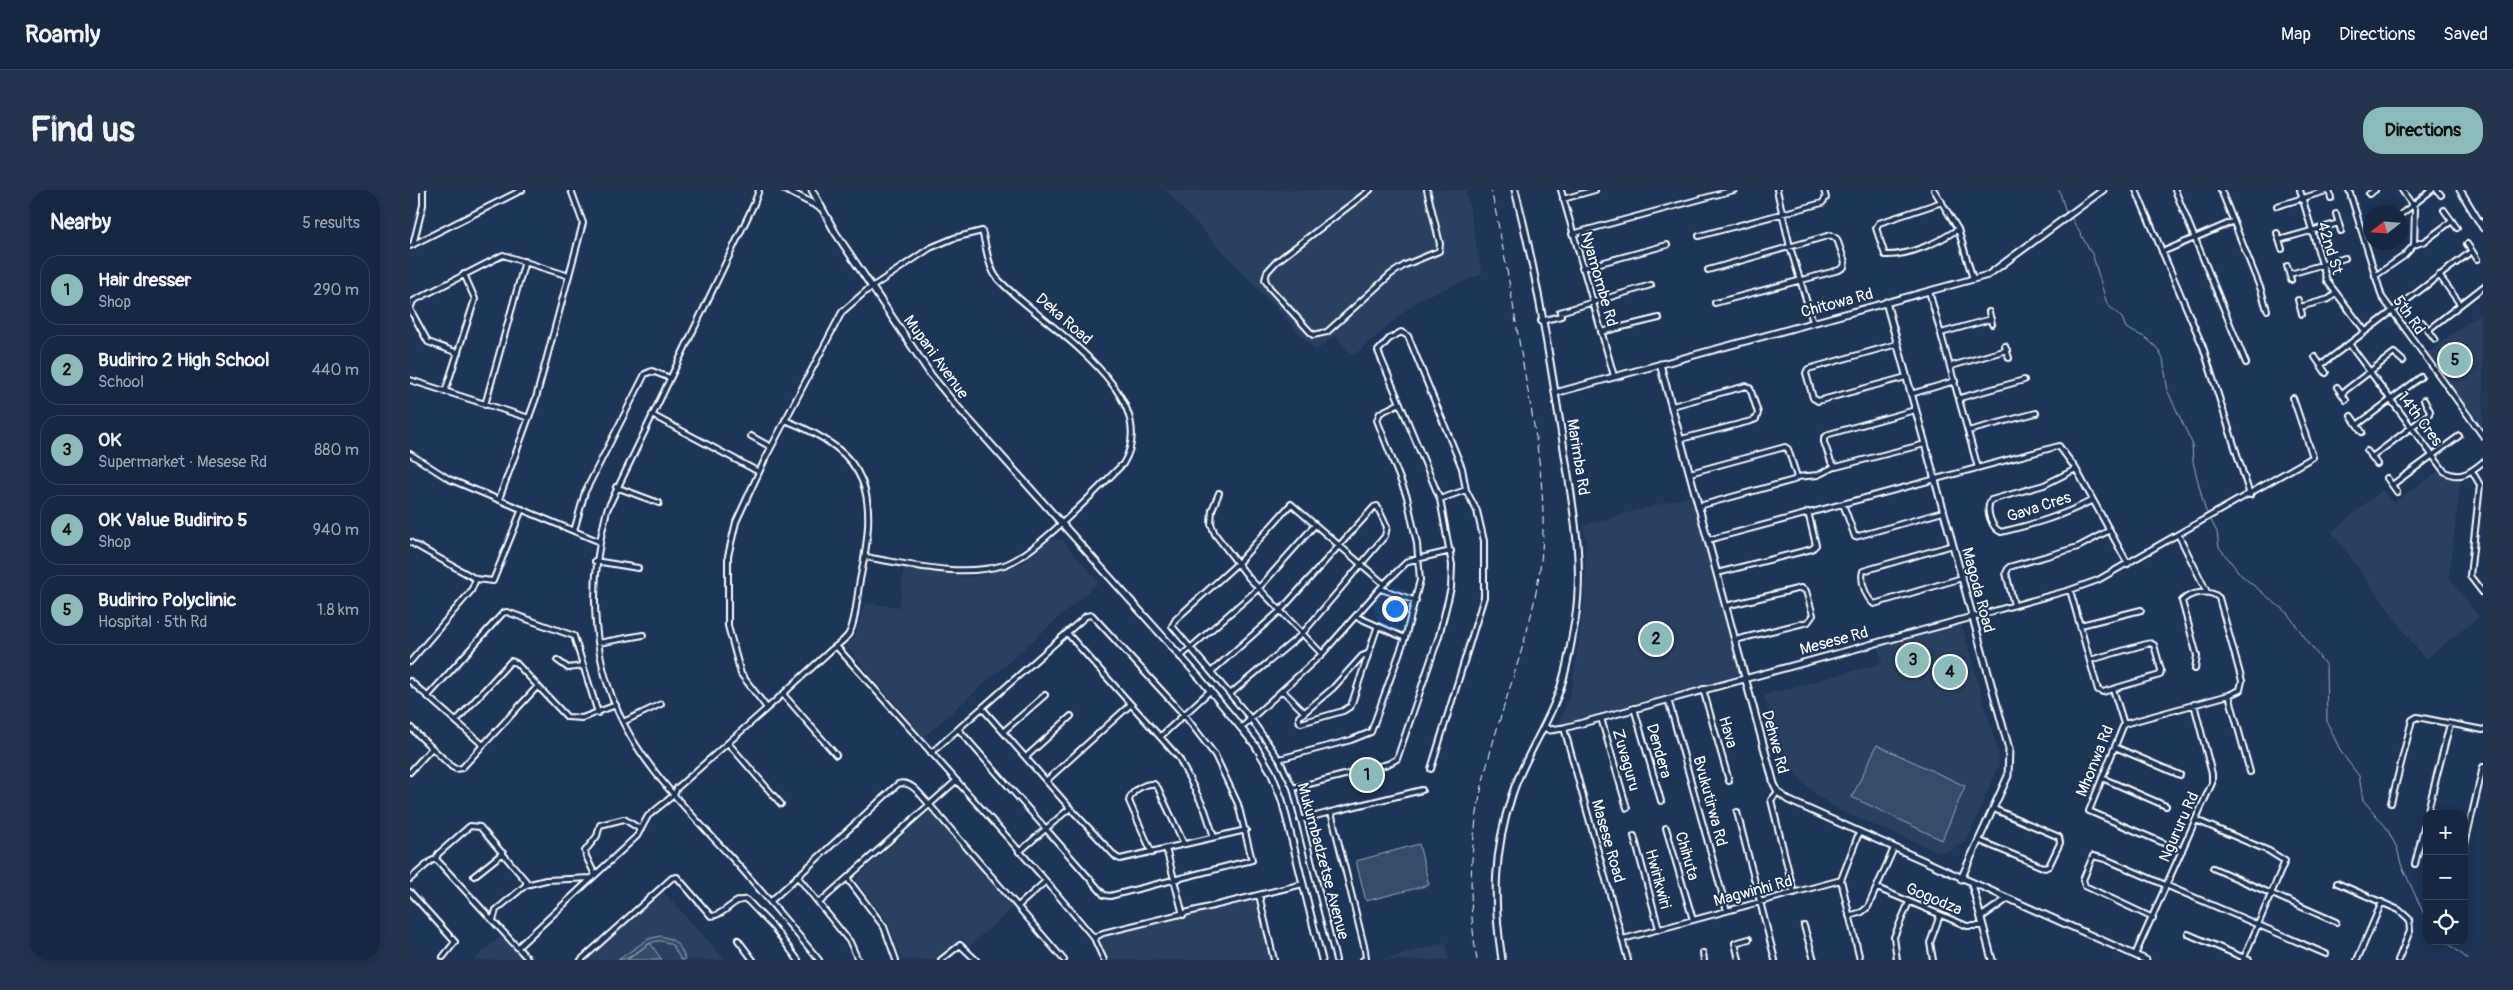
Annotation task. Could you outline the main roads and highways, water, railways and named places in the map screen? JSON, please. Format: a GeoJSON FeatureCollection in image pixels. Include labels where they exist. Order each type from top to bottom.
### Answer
{"type":"FeatureCollection","features":[{"type":"Feature","properties":{"kind":"waterway"},"geometry":{"type":"LineString","coordinates":[[2059,190],[2066,212]]}},
{"type":"Feature","properties":{"kind":"waterway"},"geometry":{"type":"LineString","coordinates":[[2072,219],[2093,256],[2107,304],[2122,318],[2126,328],[2146,338],[2157,348],[2163,359],[2168,392],[2192,443],[2193,462],[2205,509],[2217,532],[2219,547],[2241,575],[2287,613],[2326,666],[2327,722],[2341,752],[2359,776],[2363,800],[2386,827],[2397,848],[2401,864],[2423,912]]}},
{"type":"Feature","properties":{"kind":"waterway"},"geometry":{"type":"LineString","coordinates":[[2450,945],[2469,960]]}},
{"type":"Feature","properties":{"kind":"railway"},"geometry":{"type":"LineString","coordinates":[[1477,960],[1471,887],[1477,812],[1493,741],[1535,599],[1542,547],[1543,520],[1536,436],[1491,190]]}},
{"type":"Feature","properties":{"kind":"place","name":"Budiriro Polyclinic"},"geometry":{"type":"Point","coordinates":[2455,360]}},
{"type":"Feature","properties":{"kind":"place","name":"Budiriro 2 High School"},"geometry":{"type":"Point","coordinates":[1656,639]}},
{"type":"Feature","properties":{"kind":"place","name":"OK"},"geometry":{"type":"Point","coordinates":[1913,660]}},
{"type":"Feature","properties":{"kind":"place","name":"OK Value Budiriro 5"},"geometry":{"type":"Point","coordinates":[1950,672]}},
{"type":"Feature","properties":{"kind":"place","name":"Hair dresser"},"geometry":{"type":"Point","coordinates":[1367,775]}}]}
